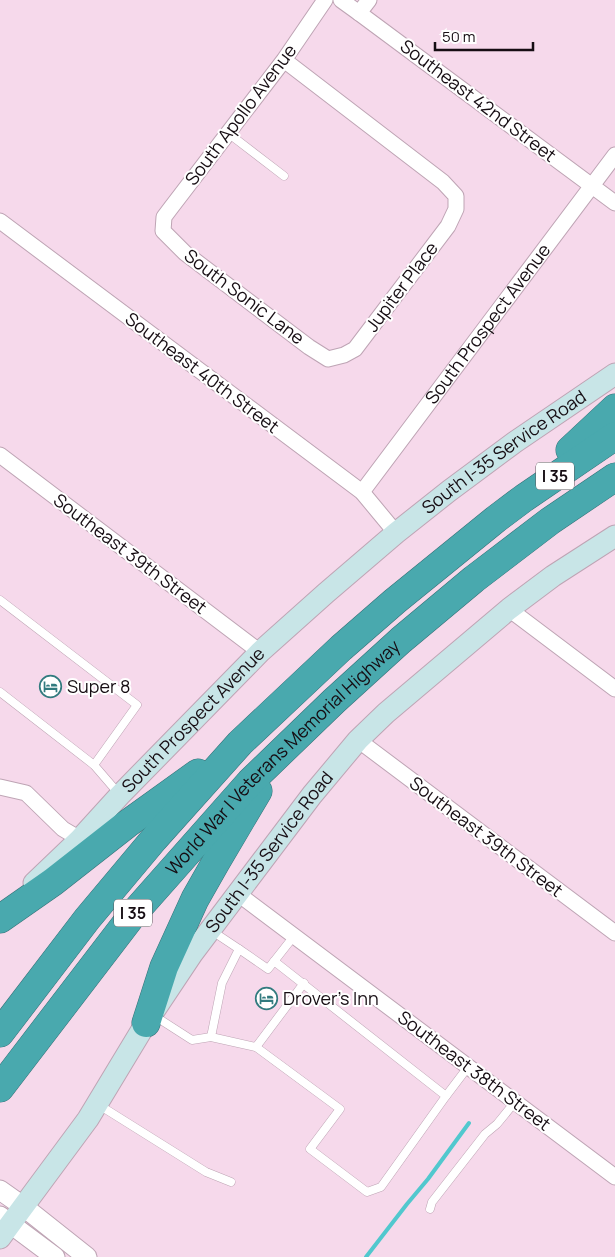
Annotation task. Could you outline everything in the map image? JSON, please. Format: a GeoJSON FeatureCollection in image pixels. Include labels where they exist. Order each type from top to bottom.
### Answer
{"type":"FeatureCollection","features":[{"type":"Feature","properties":{"kind":"highway"},"geometry":{"type":"LineString","coordinates":[[496,519],[615,408]]}},
{"type":"Feature","properties":{"kind":"highway","name":"World War I Veterans Memorial Highway"},"geometry":{"type":"LineString","coordinates":[[0,1033],[87,919],[154,839],[240,743],[341,648],[395,601],[524,498],[615,436]]}},
{"type":"Feature","properties":{"kind":"highway","name":"World War I Veterans Memorial Highway"},"geometry":{"type":"LineString","coordinates":[[0,1088],[134,912],[250,782],[401,640],[550,521],[615,477]]}},
{"type":"Feature","properties":{"kind":"highway"},"geometry":{"type":"LineString","coordinates":[[550,521],[615,491]]}},
{"type":"Feature","properties":{"kind":"highway"},"geometry":{"type":"LineString","coordinates":[[0,917],[53,882],[127,824],[240,743]]}},
{"type":"Feature","properties":{"kind":"highway"},"geometry":{"type":"LineString","coordinates":[[149,1019],[164,967],[196,899],[282,751]]}},
{"type":"Feature","properties":{"kind":"main road","name":"South I-35 Service Road"},"geometry":{"type":"LineString","coordinates":[[396,534],[449,491],[515,442],[615,374]]}},
{"type":"Feature","properties":{"kind":"main road","name":"South Prospect Avenue"},"geometry":{"type":"LineString","coordinates":[[0,917],[80,839],[260,652],[396,534]]}},
{"type":"Feature","properties":{"kind":"main road","name":"South I-35 Service Road"},"geometry":{"type":"LineString","coordinates":[[4,1226],[24,1207],[64,1153],[192,954],[312,795],[358,740],[386,713],[510,609],[553,576],[615,536]]}},
{"type":"Feature","properties":{"kind":"street","name":"South Apollo Avenue"},"geometry":{"type":"LineString","coordinates":[[163,231],[164,217],[284,60],[325,0]]}},
{"type":"Feature","properties":{"kind":"street","name":"Southeast 42nd Street"},"geometry":{"type":"LineString","coordinates":[[341,0],[615,203]]}},
{"type":"Feature","properties":{"kind":"street"},"geometry":{"type":"LineString","coordinates":[[360,13],[369,0]]}},
{"type":"Feature","properties":{"kind":"street","name":"Jupiter Place"},"geometry":{"type":"LineString","coordinates":[[284,60],[442,182],[456,196],[456,209],[448,226],[355,349],[344,355],[328,359]]}},
{"type":"Feature","properties":{"kind":"street","name":"South Prospect Avenue"},"geometry":{"type":"LineString","coordinates":[[362,492],[615,155]]}},
{"type":"Feature","properties":{"kind":"street","name":"Southeast 40th Street"},"geometry":{"type":"LineString","coordinates":[[0,221],[362,492],[396,534]]}},
{"type":"Feature","properties":{"kind":"street","name":"South Sonic Lane"},"geometry":{"type":"LineString","coordinates":[[163,231],[184,253],[301,341],[328,359]]}},
{"type":"Feature","properties":{"kind":"street","name":"Southeast 39th Street"},"geometry":{"type":"LineString","coordinates":[[0,455],[260,652]]}},
{"type":"Feature","properties":{"kind":"street"},"geometry":{"type":"LineString","coordinates":[[510,609],[615,689]]}},
{"type":"Feature","properties":{"kind":"street","name":"Southeast 39th Street"},"geometry":{"type":"LineString","coordinates":[[358,740],[615,933]]}},
{"type":"Feature","properties":{"kind":"street"},"geometry":{"type":"LineString","coordinates":[[1,788],[26,793],[63,829],[80,839]]}},
{"type":"Feature","properties":{"kind":"street","name":"Southeast 38th Street"},"geometry":{"type":"LineString","coordinates":[[237,893],[615,1177]]}},
{"type":"Feature","properties":{"kind":"street"},"geometry":{"type":"LineString","coordinates":[[0,1190],[87,1257]]}},
{"type":"Feature","properties":{"kind":"street"},"geometry":{"type":"LineString","coordinates":[[4,1226],[55,1257]]}},
{"type":"Feature","properties":{"kind":"lane"},"geometry":{"type":"LineString","coordinates":[[228,133],[284,176]]}},
{"type":"Feature","properties":{"kind":"lane"},"geometry":{"type":"LineString","coordinates":[[0,600],[137,705],[94,765]]}},
{"type":"Feature","properties":{"kind":"lane"},"geometry":{"type":"LineString","coordinates":[[0,692],[94,765],[120,796]]}},
{"type":"Feature","properties":{"kind":"lane"},"geometry":{"type":"LineString","coordinates":[[210,930],[268,969],[294,936]]}},
{"type":"Feature","properties":{"kind":"lane"},"geometry":{"type":"LineString","coordinates":[[211,1037],[222,983],[240,949]]}},
{"type":"Feature","properties":{"kind":"lane"},"geometry":{"type":"LineString","coordinates":[[274,961],[446,1096]]}},
{"type":"Feature","properties":{"kind":"lane"},"geometry":{"type":"LineString","coordinates":[[256,1047],[304,983]]}},
{"type":"Feature","properties":{"kind":"lane"},"geometry":{"type":"LineString","coordinates":[[149,1019],[192,1040],[211,1037],[256,1047],[340,1109],[310,1149],[368,1192],[381,1186],[468,1067]]}},
{"type":"Feature","properties":{"kind":"lane"},"geometry":{"type":"LineString","coordinates":[[430,1210],[432,1202],[485,1134],[497,1124],[515,1102]]}},
{"type":"Feature","properties":{"kind":"lane"},"geometry":{"type":"LineString","coordinates":[[97,1104],[206,1172],[231,1182]]}},
{"type":"Feature","properties":{"kind":"waterway"},"geometry":{"type":"LineString","coordinates":[[366,1257],[428,1179],[469,1123]]}},
{"type":"Feature","properties":{"kind":"place","name":"Super 8"},"geometry":{"type":"Point","coordinates":[51,687]}},
{"type":"Feature","properties":{"kind":"place","name":"Drover's Inn"},"geometry":{"type":"Point","coordinates":[267,999]}}]}
